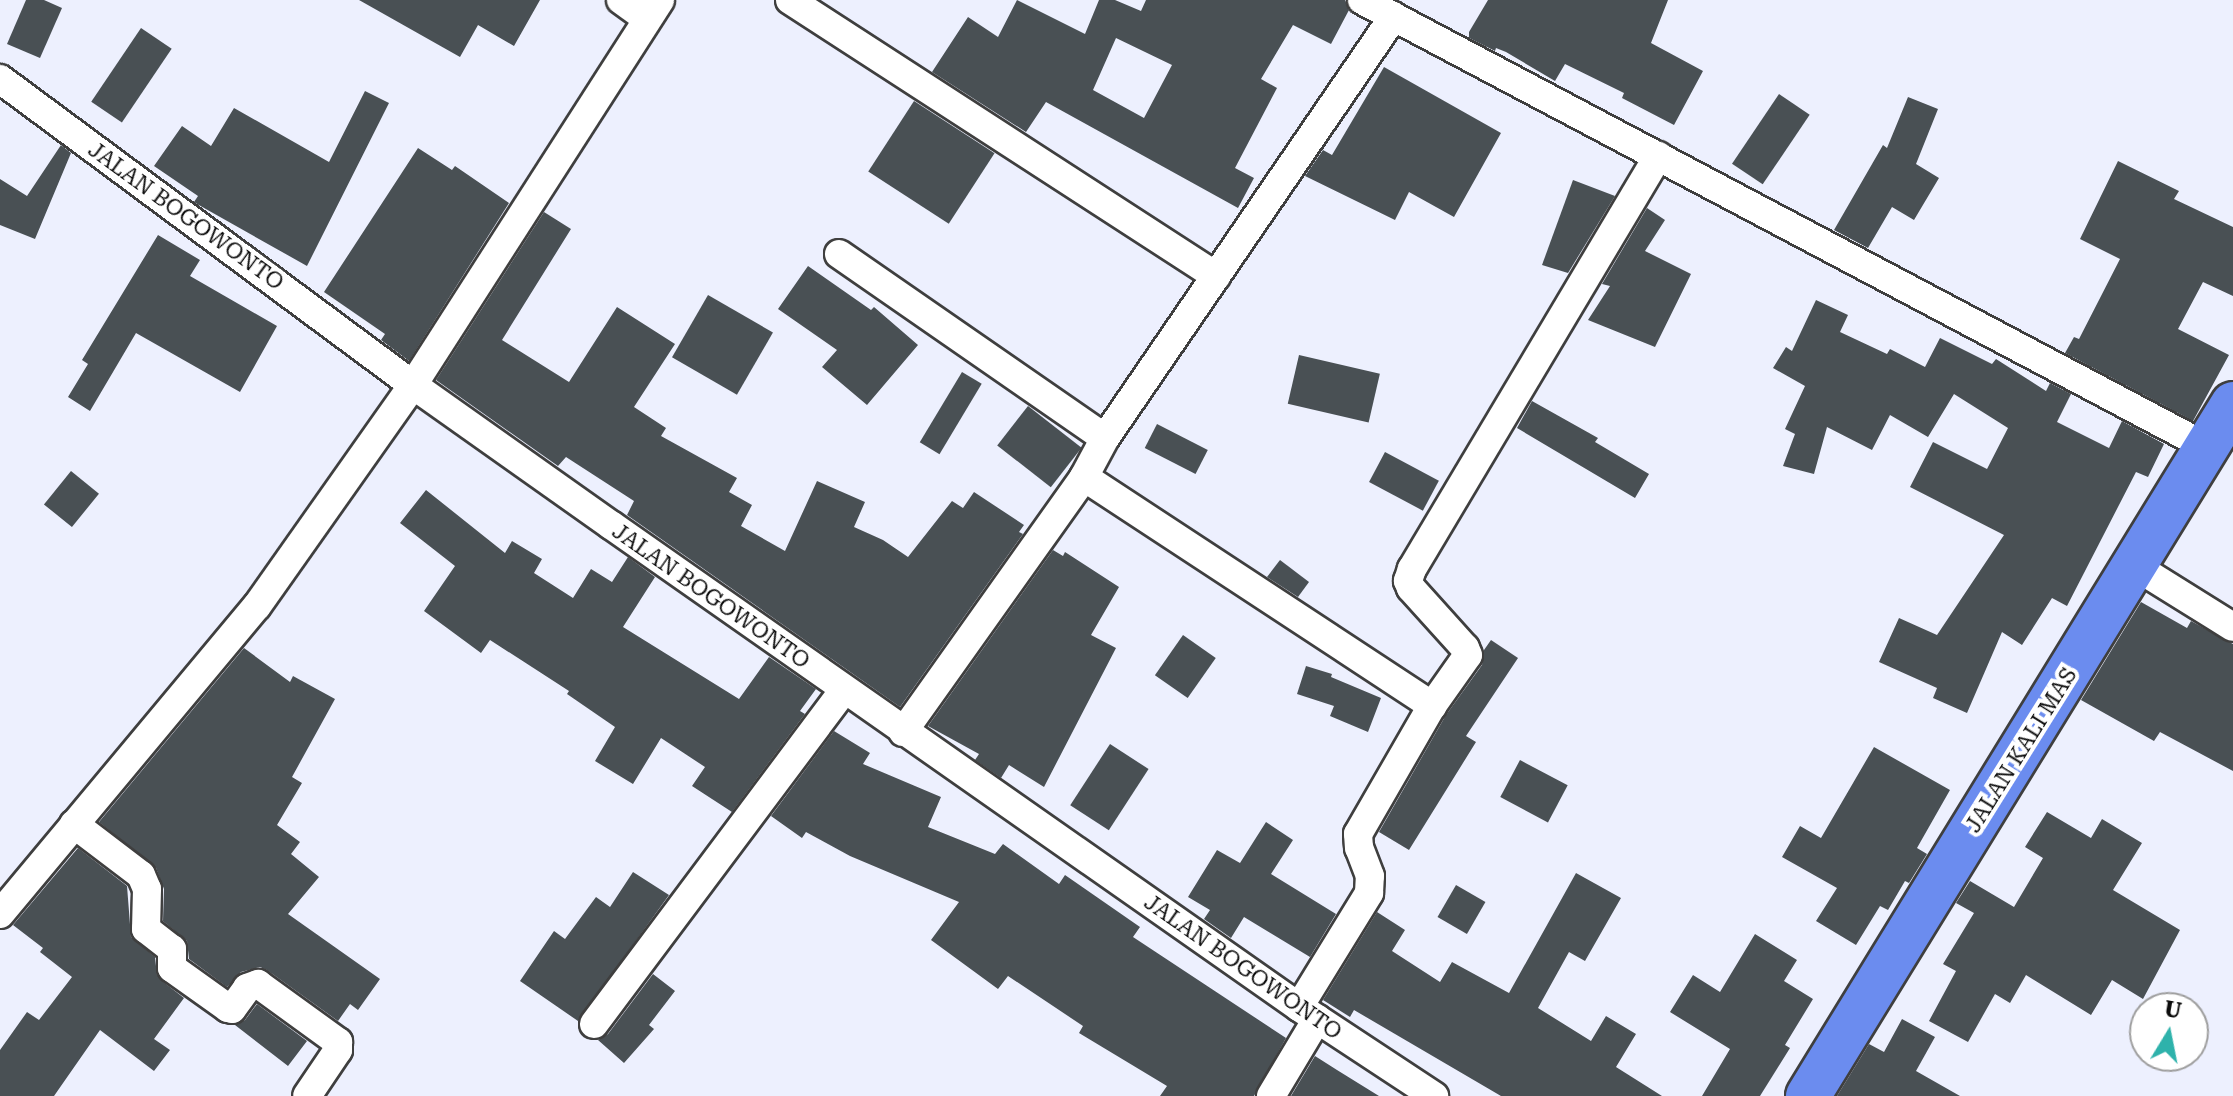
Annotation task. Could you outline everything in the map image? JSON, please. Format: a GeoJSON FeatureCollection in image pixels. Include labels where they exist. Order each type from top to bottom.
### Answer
{"type":"FeatureCollection","features":[{"type":"Feature","properties":{"kind":"main road","name":"JALAN KALI MAS"},"geometry":{"type":"LineString","coordinates":[[1808,1096],[2233,404]]}},
{"type":"Feature","properties":{"kind":"street"},"geometry":{"type":"LineString","coordinates":[[0,914],[257,606],[413,385],[653,10],[621,0]]}},
{"type":"Feature","properties":{"kind":"street"},"geometry":{"type":"LineString","coordinates":[[790,0],[1216,276]]}},
{"type":"Feature","properties":{"kind":"street"},"geometry":{"type":"LineString","coordinates":[[1362,0],[2207,447]]}},
{"type":"Feature","properties":{"kind":"street"},"geometry":{"type":"LineString","coordinates":[[903,732],[1084,477],[1105,438],[1394,16]]}},
{"type":"Feature","properties":{"kind":"street","name":"JALAN BOGOWONTO"},"geometry":{"type":"LineString","coordinates":[[0,79],[413,385],[903,732],[1308,1013],[1434,1096]]}},
{"type":"Feature","properties":{"kind":"street"},"geometry":{"type":"LineString","coordinates":[[1271,1096],[1308,1013],[1369,893],[1370,876],[1359,848],[1358,834],[1432,706],[1468,655],[1411,588],[1408,581],[1412,569],[1658,156]]}},
{"type":"Feature","properties":{"kind":"street"},"geometry":{"type":"LineString","coordinates":[[839,254],[1105,438]]}},
{"type":"Feature","properties":{"kind":"street"},"geometry":{"type":"LineString","coordinates":[[1084,477],[1432,706]]}},
{"type":"Feature","properties":{"kind":"street"},"geometry":{"type":"LineString","coordinates":[[2135,566],[2233,627]]}},
{"type":"Feature","properties":{"kind":"street"},"geometry":{"type":"LineString","coordinates":[[594,1024],[844,690]]}},
{"type":"Feature","properties":{"kind":"street"},"geometry":{"type":"LineString","coordinates":[[74,824],[141,875],[147,889],[146,929],[172,949],[169,963],[172,968],[232,1009],[247,988],[258,984],[338,1042],[338,1050],[307,1096]]}},
{"type":"Feature","properties":{"kind":"building"},"geometry":{"type":"Polygon","coordinates":[[[26,0],[44,0],[62,8],[40,58],[7,44],[26,0]]]}},
{"type":"Feature","properties":{"kind":"building"},"geometry":{"type":"Polygon","coordinates":[[[359,0],[540,0],[514,46],[478,25],[460,57],[359,0]]]}},
{"type":"Feature","properties":{"kind":"building"},"geometry":{"type":"Polygon","coordinates":[[[1017,0],[1085,34],[1099,0],[1115,0],[1141,11],[1146,0],[1345,0],[1349,10],[1331,44],[1293,25],[1261,79],[1277,88],[1235,168],[1254,178],[1238,208],[1046,102],[1026,132],[932,72],[968,17],[998,37],[1017,0]],[[1116,38],[1093,90],[1144,118],[1172,65],[1116,38]]]}},
{"type":"Feature","properties":{"kind":"building"},"geometry":{"type":"Polygon","coordinates":[[[1488,0],[1668,0],[1651,43],[1703,71],[1674,125],[1622,98],[1624,93],[1565,64],[1555,81],[1506,52],[1496,48],[1495,51],[1469,38],[1469,32],[1488,0]]]}},
{"type":"Feature","properties":{"kind":"building"},"geometry":{"type":"Polygon","coordinates":[[[141,28],[172,49],[122,122],[91,102],[141,28]]]}},
{"type":"Feature","properties":{"kind":"building"},"geometry":{"type":"Polygon","coordinates":[[[1384,67],[1501,133],[1454,217],[1409,192],[1395,220],[1305,176],[1323,150],[1332,155],[1384,67]]]}},
{"type":"Feature","properties":{"kind":"building"},"geometry":{"type":"Polygon","coordinates":[[[365,91],[389,103],[307,266],[197,204],[194,202],[198,196],[154,166],[182,126],[211,146],[234,108],[329,162],[365,91]]]}},
{"type":"Feature","properties":{"kind":"building"},"geometry":{"type":"Polygon","coordinates":[[[1779,94],[1810,115],[1763,184],[1732,164],[1779,94]]]}},
{"type":"Feature","properties":{"kind":"building"},"geometry":{"type":"Polygon","coordinates":[[[1908,97],[1938,109],[1916,164],[1939,178],[1914,220],[1892,207],[1868,248],[1834,230],[1883,145],[1887,148],[1908,97]]]}},
{"type":"Feature","properties":{"kind":"building"},"geometry":{"type":"Polygon","coordinates":[[[914,101],[995,153],[949,224],[868,171],[914,101]]]}},
{"type":"Feature","properties":{"kind":"building"},"geometry":{"type":"Polygon","coordinates":[[[61,145],[71,153],[35,239],[0,225],[0,179],[27,196],[61,145]]]}},
{"type":"Feature","properties":{"kind":"building"},"geometry":{"type":"Polygon","coordinates":[[[418,148],[452,170],[455,166],[509,203],[409,361],[381,340],[385,334],[324,292],[418,148]]]}},
{"type":"Feature","properties":{"kind":"building"},"geometry":{"type":"Polygon","coordinates":[[[2118,161],[2179,191],[2174,199],[2233,227],[2233,296],[2203,282],[2178,329],[2229,355],[2193,421],[2065,353],[2074,337],[2079,339],[2120,259],[2080,239],[2118,161]]]}},
{"type":"Feature","properties":{"kind":"building"},"geometry":{"type":"Polygon","coordinates":[[[1573,180],[1615,196],[1568,273],[1542,265],[1573,180]]]}},
{"type":"Feature","properties":{"kind":"building"},"geometry":{"type":"Polygon","coordinates":[[[1647,208],[1665,220],[1645,251],[1691,274],[1655,347],[1588,320],[1610,286],[1602,284],[1647,208]]]}},
{"type":"Feature","properties":{"kind":"building"},"geometry":{"type":"Polygon","coordinates":[[[544,212],[571,229],[502,340],[569,382],[617,307],[675,344],[634,407],[666,428],[661,436],[737,478],[729,492],[752,505],[741,526],[785,551],[817,481],[865,502],[854,527],[883,540],[908,557],[952,501],[963,508],[974,492],[1024,525],[1019,532],[1023,534],[900,707],[627,515],[634,501],[566,457],[558,466],[436,380],[544,212]]]}},
{"type":"Feature","properties":{"kind":"building"},"geometry":{"type":"Polygon","coordinates":[[[158,235],[200,260],[190,276],[277,326],[240,392],[136,333],[90,411],[68,397],[88,364],[82,360],[158,235]]]}},
{"type":"Feature","properties":{"kind":"building"},"geometry":{"type":"Polygon","coordinates":[[[808,266],[871,310],[874,307],[918,345],[867,405],[822,367],[837,350],[778,309],[808,266]]]}},
{"type":"Feature","properties":{"kind":"building"},"geometry":{"type":"Polygon","coordinates":[[[708,295],[773,332],[737,395],[672,357],[708,295]]]}},
{"type":"Feature","properties":{"kind":"building"},"geometry":{"type":"Polygon","coordinates":[[[1816,300],[1848,315],[1840,332],[1887,354],[1890,349],[1925,367],[1940,338],[1992,364],[1996,359],[2046,391],[2050,383],[2071,394],[2057,422],[2109,448],[2122,421],[2164,444],[2148,477],[2136,472],[2067,606],[2052,598],[2022,645],[2002,632],[1967,713],[1933,698],[1937,688],[1879,662],[1899,618],[1937,635],[2004,535],[1910,487],[1933,442],[1987,469],[2008,428],[1954,394],[1928,437],[1890,415],[1872,450],[1827,427],[1814,474],[1783,466],[1795,434],[1785,429],[1805,386],[1773,368],[1786,347],[1792,351],[1816,300]]]}},
{"type":"Feature","properties":{"kind":"building"},"geometry":{"type":"Polygon","coordinates":[[[1299,355],[1380,374],[1369,422],[1288,404],[1299,355]]]}},
{"type":"Feature","properties":{"kind":"building"},"geometry":{"type":"Polygon","coordinates":[[[962,372],[982,384],[939,454],[920,442],[962,372]]]}},
{"type":"Feature","properties":{"kind":"building"},"geometry":{"type":"Polygon","coordinates":[[[1532,401],[1598,438],[1595,442],[1649,474],[1635,498],[1517,428],[1532,401]]]}},
{"type":"Feature","properties":{"kind":"building"},"geometry":{"type":"Polygon","coordinates":[[[1028,406],[1082,448],[1051,487],[997,445],[1028,406]]]}},
{"type":"Feature","properties":{"kind":"building"},"geometry":{"type":"Polygon","coordinates":[[[1157,424],[1208,450],[1196,474],[1145,448],[1157,424]]]}},
{"type":"Feature","properties":{"kind":"building"},"geometry":{"type":"Polygon","coordinates":[[[1385,452],[1439,481],[1423,511],[1369,482],[1385,452]]]}},
{"type":"Feature","properties":{"kind":"building"},"geometry":{"type":"Polygon","coordinates":[[[71,471],[99,494],[72,527],[44,504],[71,471]]]}},
{"type":"Feature","properties":{"kind":"building"},"geometry":{"type":"Polygon","coordinates":[[[426,490],[505,553],[512,541],[542,559],[534,573],[573,598],[591,569],[612,582],[628,557],[655,577],[623,627],[739,699],[769,657],[816,689],[800,711],[805,714],[732,812],[692,786],[705,767],[661,738],[633,784],[595,761],[615,727],[567,694],[569,691],[490,640],[481,653],[424,611],[455,566],[400,523],[426,490]]]}},
{"type":"Feature","properties":{"kind":"building"},"geometry":{"type":"Polygon","coordinates":[[[1053,550],[1063,556],[1065,552],[1119,587],[1091,635],[1116,648],[1044,787],[1009,765],[1001,778],[975,760],[979,754],[928,726],[1053,550]]]}},
{"type":"Feature","properties":{"kind":"building"},"geometry":{"type":"Polygon","coordinates":[[[1280,560],[1309,582],[1298,597],[1267,577],[1280,560]]]}},
{"type":"Feature","properties":{"kind":"building"},"geometry":{"type":"Polygon","coordinates":[[[2141,602],[2187,628],[2191,621],[2233,644],[2233,771],[2160,732],[2154,741],[2081,700],[2141,602]]]}},
{"type":"Feature","properties":{"kind":"building"},"geometry":{"type":"Polygon","coordinates":[[[1183,635],[1216,658],[1188,698],[1155,675],[1183,635]]]}},
{"type":"Feature","properties":{"kind":"building"},"geometry":{"type":"Polygon","coordinates":[[[1491,640],[1518,658],[1466,736],[1476,742],[1409,850],[1379,832],[1446,715],[1482,665],[1484,650],[1491,640]]]}},
{"type":"Feature","properties":{"kind":"building"},"geometry":{"type":"Polygon","coordinates":[[[244,648],[290,682],[293,676],[335,699],[292,777],[302,783],[277,825],[300,842],[291,854],[319,877],[288,914],[380,979],[358,1010],[350,1004],[338,1021],[260,967],[241,972],[227,987],[189,959],[187,941],[163,921],[164,889],[156,868],[99,822],[244,648]]]}},
{"type":"Feature","properties":{"kind":"building"},"geometry":{"type":"Polygon","coordinates":[[[1306,666],[1332,674],[1331,677],[1381,698],[1368,732],[1330,716],[1334,706],[1297,694],[1306,666]]]}},
{"type":"Feature","properties":{"kind":"building"},"geometry":{"type":"Polygon","coordinates":[[[834,731],[870,753],[863,764],[941,797],[928,827],[995,854],[1003,844],[1059,884],[1065,875],[1140,927],[1133,937],[1286,1038],[1254,1096],[1160,1096],[1167,1086],[1079,1033],[1083,1026],[1008,976],[998,989],[931,940],[959,902],[850,856],[806,832],[802,838],[771,816],[834,731]]]}},
{"type":"Feature","properties":{"kind":"building"},"geometry":{"type":"Polygon","coordinates":[[[1110,744],[1149,769],[1109,830],[1070,805],[1110,744]]]}},
{"type":"Feature","properties":{"kind":"building"},"geometry":{"type":"Polygon","coordinates":[[[1874,747],[1950,790],[1917,848],[1927,854],[1909,883],[1905,881],[1888,910],[1880,906],[1856,945],[1816,921],[1837,888],[1782,857],[1800,826],[1821,838],[1874,747]]]}},
{"type":"Feature","properties":{"kind":"building"},"geometry":{"type":"Polygon","coordinates":[[[1520,760],[1568,785],[1548,822],[1500,797],[1520,760]]]}},
{"type":"Feature","properties":{"kind":"building"},"geometry":{"type":"Polygon","coordinates":[[[2047,812],[2091,838],[2102,819],[2142,843],[2113,890],[2180,930],[2147,992],[2132,992],[2112,980],[2091,1015],[2026,975],[2010,1003],[1995,994],[1968,1042],[1929,1021],[1956,971],[1943,964],[1974,913],[1956,903],[1970,881],[2014,907],[2043,858],[2025,847],[2047,812]]]}},
{"type":"Feature","properties":{"kind":"building"},"geometry":{"type":"Polygon","coordinates":[[[1266,822],[1293,840],[1271,874],[1336,914],[1310,957],[1244,917],[1231,938],[1204,919],[1210,910],[1188,897],[1217,850],[1240,863],[1266,822]]]}},
{"type":"Feature","properties":{"kind":"building"},"geometry":{"type":"Polygon","coordinates":[[[78,848],[127,886],[131,937],[155,957],[157,975],[162,981],[184,998],[154,1039],[170,1050],[154,1071],[100,1030],[54,1096],[0,1096],[0,1050],[27,1012],[39,1020],[72,977],[40,952],[43,948],[13,925],[78,848]]]}},
{"type":"Feature","properties":{"kind":"building"},"geometry":{"type":"Polygon","coordinates":[[[633,872],[669,895],[578,1021],[520,981],[554,931],[565,939],[596,897],[610,907],[633,872]]]}},
{"type":"Feature","properties":{"kind":"building"},"geometry":{"type":"Polygon","coordinates":[[[1576,873],[1621,898],[1585,961],[1569,952],[1538,1008],[1591,1041],[1606,1016],[1636,1034],[1616,1067],[1662,1096],[1501,1096],[1354,1010],[1350,1017],[1323,1000],[1377,912],[1405,930],[1392,951],[1440,982],[1452,962],[1509,993],[1576,873]]]}},
{"type":"Feature","properties":{"kind":"building"},"geometry":{"type":"Polygon","coordinates":[[[1456,885],[1485,902],[1467,934],[1438,917],[1456,885]]]}},
{"type":"Feature","properties":{"kind":"building"},"geometry":{"type":"Polygon","coordinates":[[[1755,934],[1797,960],[1784,981],[1813,999],[1785,1045],[1790,1048],[1760,1096],[1702,1096],[1730,1049],[1670,1012],[1693,975],[1720,992],[1755,934]]]}},
{"type":"Feature","properties":{"kind":"building"},"geometry":{"type":"Polygon","coordinates":[[[653,974],[675,991],[649,1025],[654,1029],[624,1063],[598,1040],[608,1034],[653,974]]]}},
{"type":"Feature","properties":{"kind":"building"},"geometry":{"type":"Polygon","coordinates":[[[257,1004],[307,1041],[288,1066],[235,1025],[245,1020],[257,1004]]]}},
{"type":"Feature","properties":{"kind":"building"},"geometry":{"type":"Polygon","coordinates":[[[1902,1019],[1935,1037],[1916,1071],[1960,1096],[1837,1096],[1869,1044],[1884,1052],[1902,1019]]]}},
{"type":"Feature","properties":{"kind":"building"},"geometry":{"type":"Polygon","coordinates":[[[1315,1056],[1337,1070],[1379,1096],[1291,1096],[1315,1056]]]}}]}
